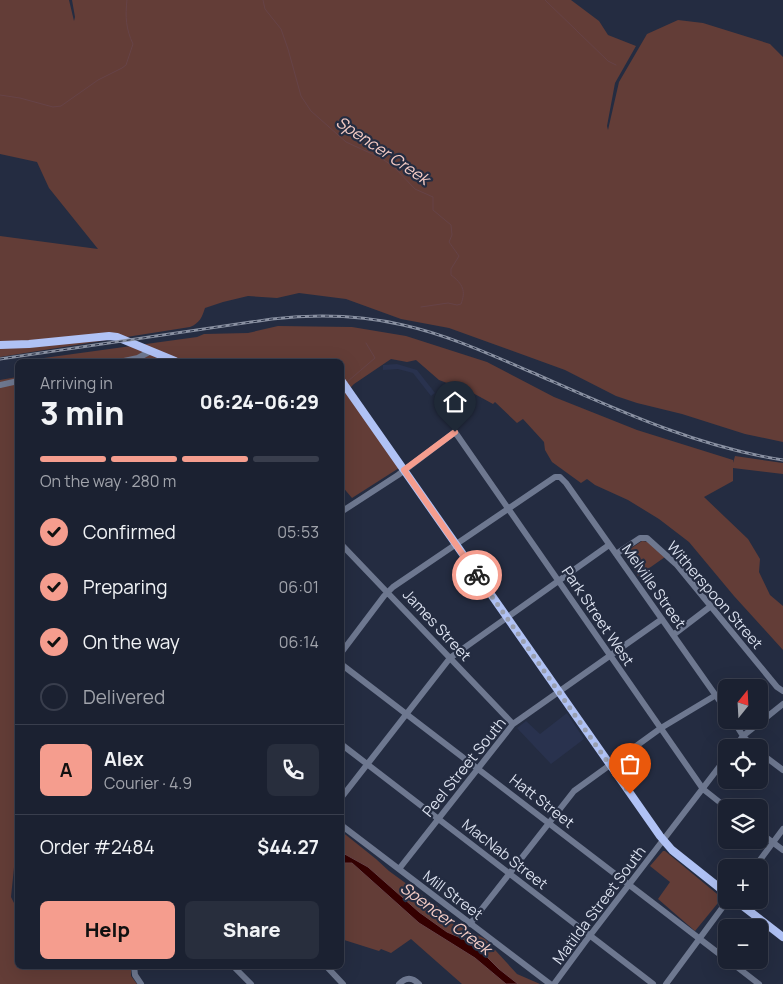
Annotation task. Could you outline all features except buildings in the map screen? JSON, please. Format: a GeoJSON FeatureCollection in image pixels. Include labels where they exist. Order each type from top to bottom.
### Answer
{"type":"FeatureCollection","features":[{"type":"Feature","properties":{"kind":"main road"},"geometry":{"type":"LineString","coordinates":[[0,345],[29,344],[104,335],[117,337],[168,359]]}},
{"type":"Feature","properties":{"kind":"main road"},"geometry":{"type":"LineString","coordinates":[[344,384],[663,840],[672,850],[718,887]]}},
{"type":"Feature","properties":{"kind":"main road"},"geometry":{"type":"LineString","coordinates":[[747,909],[783,937]]}},
{"type":"Feature","properties":{"kind":"street"},"geometry":{"type":"LineString","coordinates":[[133,359],[149,352]]}},
{"type":"Feature","properties":{"kind":"street"},"geometry":{"type":"LineString","coordinates":[[0,385],[15,382]]}},
{"type":"Feature","properties":{"kind":"street","name":"Park Street West"},"geometry":{"type":"LineString","coordinates":[[404,470],[455,432],[703,789],[718,801]]}},
{"type":"Feature","properties":{"kind":"street"},"geometry":{"type":"LineString","coordinates":[[344,510],[404,470]]}},
{"type":"Feature","properties":{"kind":"street","name":"Melville Street"},"geometry":{"type":"LineString","coordinates":[[508,508],[554,477],[560,477],[718,698]]}},
{"type":"Feature","properties":{"kind":"street"},"geometry":{"type":"LineString","coordinates":[[344,649],[388,592],[508,508]]}},
{"type":"Feature","properties":{"kind":"street","name":"Witherspoon Street"},"geometry":{"type":"LineString","coordinates":[[616,554],[640,538],[647,538],[677,565],[777,687],[783,691]]}},
{"type":"Feature","properties":{"kind":"street"},"geometry":{"type":"LineString","coordinates":[[344,794],[450,658],[609,545]]}},
{"type":"Feature","properties":{"kind":"street","name":"James Street"},"geometry":{"type":"LineString","coordinates":[[344,547],[513,724]]}},
{"type":"Feature","properties":{"kind":"street"},"geometry":{"type":"LineString","coordinates":[[673,635],[711,606]]}},
{"type":"Feature","properties":{"kind":"street","name":"Peel Street South"},"geometry":{"type":"LineString","coordinates":[[399,869],[513,724],[662,619]]}},
{"type":"Feature","properties":{"kind":"street","name":"Hatt Street"},"geometry":{"type":"LineString","coordinates":[[344,666],[718,952]]}},
{"type":"Feature","properties":{"kind":"street"},"geometry":{"type":"LineString","coordinates":[[470,924],[574,791],[661,728],[716,695]]}},
{"type":"Feature","properties":{"kind":"street"},"geometry":{"type":"LineString","coordinates":[[741,739],[783,704]]}},
{"type":"Feature","properties":{"kind":"street"},"geometry":{"type":"LineString","coordinates":[[739,729],[746,739]]}},
{"type":"Feature","properties":{"kind":"street","name":"MacNab Street"},"geometry":{"type":"LineString","coordinates":[[344,746],[653,984]]}},
{"type":"Feature","properties":{"kind":"street"},"geometry":{"type":"LineString","coordinates":[[768,759],[783,770]]}},
{"type":"Feature","properties":{"kind":"street","name":"Matilda Street South"},"geometry":{"type":"LineString","coordinates":[[554,984],[718,769]]}},
{"type":"Feature","properties":{"kind":"street","name":"Mill Street"},"geometry":{"type":"LineString","coordinates":[[344,827],[550,984]]}},
{"type":"Feature","properties":{"kind":"street"},"geometry":{"type":"LineString","coordinates":[[761,859],[783,829]]}},
{"type":"Feature","properties":{"kind":"street"},"geometry":{"type":"LineString","coordinates":[[768,838],[783,850]]}},
{"type":"Feature","properties":{"kind":"street"},"geometry":{"type":"LineString","coordinates":[[666,984],[721,909]]}},
{"type":"Feature","properties":{"kind":"street"},"geometry":{"type":"LineString","coordinates":[[134,969],[135,975],[141,984]]}},
{"type":"Feature","properties":{"kind":"street"},"geometry":{"type":"LineString","coordinates":[[236,969],[251,984]]}},
{"type":"Feature","properties":{"kind":"street"},"geometry":{"type":"LineString","coordinates":[[329,969],[343,984]]}},
{"type":"Feature","properties":{"kind":"street","name":"Hatt Street"},"geometry":{"type":"LineString","coordinates":[[740,969],[759,984]]}},
{"type":"Feature","properties":{"kind":"street"},"geometry":{"type":"LineString","coordinates":[[399,984],[406,978],[411,978],[419,984]]}},
{"type":"Feature","properties":{"kind":"shaded area"},"geometry":{"type":"Polygon","coordinates":[[[0,0],[69,0],[74,21],[72,0],[571,0],[599,21],[608,35],[636,46],[615,83],[607,126],[608,130],[619,82],[647,34],[678,20],[703,23],[770,44],[783,57],[783,442],[745,434],[616,396],[565,370],[449,328],[401,319],[346,299],[299,293],[277,298],[248,296],[223,302],[205,308],[200,319],[190,327],[0,357],[0,236],[98,249],[49,188],[37,162],[0,154],[0,0]]]}},
{"type":"Feature","properties":{"kind":"shaded area"},"geometry":{"type":"Polygon","coordinates":[[[278,326],[352,327],[406,336],[487,362],[554,397],[637,430],[733,460],[733,463],[735,456],[783,463],[783,474],[733,468],[733,481],[704,497],[748,539],[760,559],[759,572],[770,595],[783,606],[783,650],[734,596],[689,542],[659,519],[628,500],[595,485],[587,479],[581,483],[552,462],[545,450],[544,442],[523,419],[517,423],[495,402],[493,404],[471,392],[439,380],[416,360],[407,362],[391,359],[354,384],[346,392],[399,468],[352,498],[344,489],[344,359],[37,359],[197,337],[204,334],[248,333],[278,326]]]}},
{"type":"Feature","properties":{"kind":"shaded area"},"geometry":{"type":"Polygon","coordinates":[[[397,364],[417,370],[435,393],[431,396],[413,373],[398,369],[383,370],[383,365],[397,364]]]}},
{"type":"Feature","properties":{"kind":"shaded area"},"geometry":{"type":"Polygon","coordinates":[[[15,377],[15,858],[11,897],[15,905],[15,969],[131,969],[131,976],[137,984],[0,984],[0,380],[15,377]]]}},
{"type":"Feature","properties":{"kind":"shaded area"},"geometry":{"type":"Polygon","coordinates":[[[642,541],[649,542],[665,557],[638,576],[624,553],[642,541]]]}},
{"type":"Feature","properties":{"kind":"shaded area"},"geometry":{"type":"Polygon","coordinates":[[[567,713],[584,739],[551,764],[517,728],[526,721],[540,734],[567,713]]]}},
{"type":"Feature","properties":{"kind":"shaded area"},"geometry":{"type":"Polygon","coordinates":[[[344,833],[389,871],[448,914],[461,927],[485,939],[517,974],[540,984],[462,984],[411,939],[391,953],[381,949],[379,951],[344,940],[344,833]]]}},
{"type":"Feature","properties":{"kind":"shaded area"},"geometry":{"type":"Polygon","coordinates":[[[665,851],[718,895],[718,903],[695,931],[658,899],[670,882],[650,866],[665,851]]]}},
{"type":"Feature","properties":{"kind":"shaded area"},"geometry":{"type":"Polygon","coordinates":[[[344,854],[368,867],[419,912],[447,932],[463,939],[518,984],[506,984],[475,958],[419,923],[352,863],[344,863],[344,854]]]}},
{"type":"Feature","properties":{"kind":"waterway","name":"Spencer Creek"},"geometry":{"type":"LineString","coordinates":[[0,95],[53,107],[61,106],[98,80],[122,68],[126,65],[133,44],[127,23],[127,0]]}},
{"type":"Feature","properties":{"kind":"waterway","name":"Spencer Creek"},"geometry":{"type":"LineString","coordinates":[[263,0],[265,9],[281,29],[301,96],[311,111],[346,142],[381,158],[394,167],[415,189],[433,197],[433,210],[451,225],[452,235],[449,242],[459,256],[451,269],[451,275],[462,288],[461,304],[448,303],[421,307]]}},
{"type":"Feature","properties":{"kind":"waterway"},"geometry":{"type":"LineString","coordinates":[[545,0],[608,61],[616,65]]}},
{"type":"Feature","properties":{"kind":"waterway","name":"Spencer Creek"},"geometry":{"type":"LineString","coordinates":[[347,382],[375,358],[366,343]]}},
{"type":"Feature","properties":{"kind":"railway"},"geometry":{"type":"LineString","coordinates":[[0,359],[272,319],[305,316],[371,319],[420,329],[452,340],[500,358],[623,412],[685,435],[750,454],[783,460]]}},
{"type":"Feature","properties":{"kind":"way so far"},"geometry":{"type":"LineString","coordinates":[[477,575],[630,794]]}},
{"type":"Feature","properties":{"kind":"route"},"geometry":{"type":"LineString","coordinates":[[455,432],[404,470],[477,575]]}}]}
